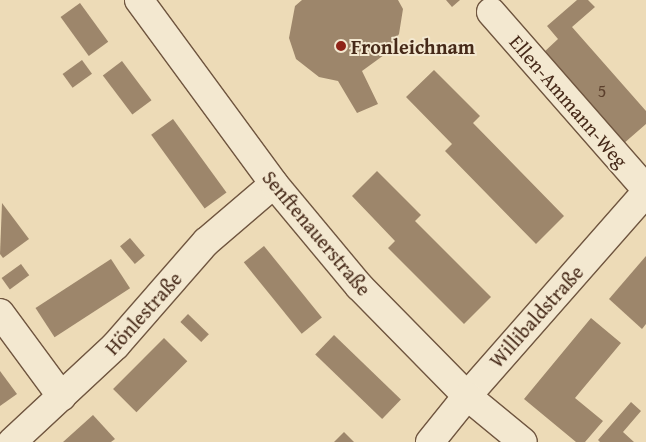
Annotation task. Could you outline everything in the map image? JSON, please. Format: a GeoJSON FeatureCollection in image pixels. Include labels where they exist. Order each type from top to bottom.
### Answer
{"type":"FeatureCollection","features":[{"type":"Feature","properties":{"kind":"street","name":"Senftenauerstraße"},"geometry":{"type":"LineString","coordinates":[[139,0],[274,184],[359,286],[467,396],[523,442]]}},
{"type":"Feature","properties":{"kind":"street","name":"Ellen-Ammann-Weg"},"geometry":{"type":"LineString","coordinates":[[491,12],[646,191]]}},
{"type":"Feature","properties":{"kind":"street","name":"Hönlestraße"},"geometry":{"type":"LineString","coordinates":[[12,442],[116,345],[206,242],[274,184]]}},
{"type":"Feature","properties":{"kind":"street","name":"Willibaldstraße"},"geometry":{"type":"LineString","coordinates":[[430,442],[467,396],[646,191]]}},
{"type":"Feature","properties":{"kind":"street"},"geometry":{"type":"LineString","coordinates":[[0,313],[62,397]]}},
{"type":"Feature","properties":{"kind":"building","name":"Fronleichnam"},"geometry":{"type":"Polygon","coordinates":[[[302,0],[398,0],[403,9],[399,34],[384,55],[362,71],[378,104],[357,113],[338,81],[319,77],[296,59],[289,38],[295,6],[302,0]]]}},
{"type":"Feature","properties":{"kind":"building"},"geometry":{"type":"Polygon","coordinates":[[[446,0],[460,0],[452,7],[446,0]]]}},
{"type":"Feature","properties":{"kind":"building"},"geometry":{"type":"Polygon","coordinates":[[[577,0],[588,0],[595,7],[572,27],[646,111],[646,124],[623,144],[543,53],[558,39],[547,26],[577,0]]]}},
{"type":"Feature","properties":{"kind":"building"},"geometry":{"type":"Polygon","coordinates":[[[80,3],[108,42],[89,56],[61,17],[80,3]]]}},
{"type":"Feature","properties":{"kind":"building"},"geometry":{"type":"Polygon","coordinates":[[[82,60],[92,74],[73,88],[63,74],[82,60]]]}},
{"type":"Feature","properties":{"kind":"building"},"geometry":{"type":"Polygon","coordinates":[[[122,61],[151,100],[132,115],[103,75],[122,61]]]}},
{"type":"Feature","properties":{"kind":"building"},"geometry":{"type":"Polygon","coordinates":[[[434,70],[480,116],[473,123],[564,216],[536,244],[445,151],[452,144],[406,97],[434,70]]]}},
{"type":"Feature","properties":{"kind":"building"},"geometry":{"type":"Polygon","coordinates":[[[173,119],[226,193],[205,208],[151,135],[173,119]]]}},
{"type":"Feature","properties":{"kind":"building"},"geometry":{"type":"Polygon","coordinates":[[[377,171],[421,215],[415,221],[491,297],[464,324],[388,248],[395,241],[352,196],[377,171]]]}},
{"type":"Feature","properties":{"kind":"building"},"geometry":{"type":"Polygon","coordinates":[[[2,203],[29,239],[3,258],[0,254],[2,203]]]}},
{"type":"Feature","properties":{"kind":"building"},"geometry":{"type":"Polygon","coordinates":[[[130,238],[145,256],[135,264],[120,246],[130,238]]]}},
{"type":"Feature","properties":{"kind":"building"},"geometry":{"type":"Polygon","coordinates":[[[264,246],[322,317],[302,334],[244,262],[264,246]]]}},
{"type":"Feature","properties":{"kind":"building"},"geometry":{"type":"Polygon","coordinates":[[[646,256],[646,324],[642,329],[609,299],[646,256]]]}},
{"type":"Feature","properties":{"kind":"building"},"geometry":{"type":"Polygon","coordinates":[[[111,259],[130,288],[55,337],[36,308],[111,259]]]}},
{"type":"Feature","properties":{"kind":"building"},"geometry":{"type":"Polygon","coordinates":[[[21,264],[29,275],[10,289],[2,278],[21,264]]]}},
{"type":"Feature","properties":{"kind":"building"},"geometry":{"type":"Polygon","coordinates":[[[188,314],[209,334],[201,342],[180,322],[188,314]]]}},
{"type":"Feature","properties":{"kind":"building"},"geometry":{"type":"Polygon","coordinates":[[[591,318],[621,343],[575,398],[603,421],[585,442],[576,442],[524,399],[591,318]]]}},
{"type":"Feature","properties":{"kind":"building"},"geometry":{"type":"Polygon","coordinates":[[[334,335],[401,400],[382,419],[315,354],[334,335]]]}},
{"type":"Feature","properties":{"kind":"building"},"geometry":{"type":"Polygon","coordinates":[[[164,338],[187,361],[136,412],[113,389],[164,338]]]}},
{"type":"Feature","properties":{"kind":"building"},"geometry":{"type":"Polygon","coordinates":[[[0,371],[17,394],[0,406],[0,371]]]}},
{"type":"Feature","properties":{"kind":"building"},"geometry":{"type":"Polygon","coordinates":[[[631,402],[641,411],[623,432],[634,442],[600,442],[598,440],[631,402]]]}},
{"type":"Feature","properties":{"kind":"building"},"geometry":{"type":"Polygon","coordinates":[[[93,415],[115,439],[111,442],[63,442],[93,415]]]}},
{"type":"Feature","properties":{"kind":"building"},"geometry":{"type":"Polygon","coordinates":[[[344,432],[354,442],[334,442],[344,432]]]}},
{"type":"Feature","properties":{"kind":"place","name":"Fronleichnam"},"geometry":{"type":"Point","coordinates":[341,46]}}]}
